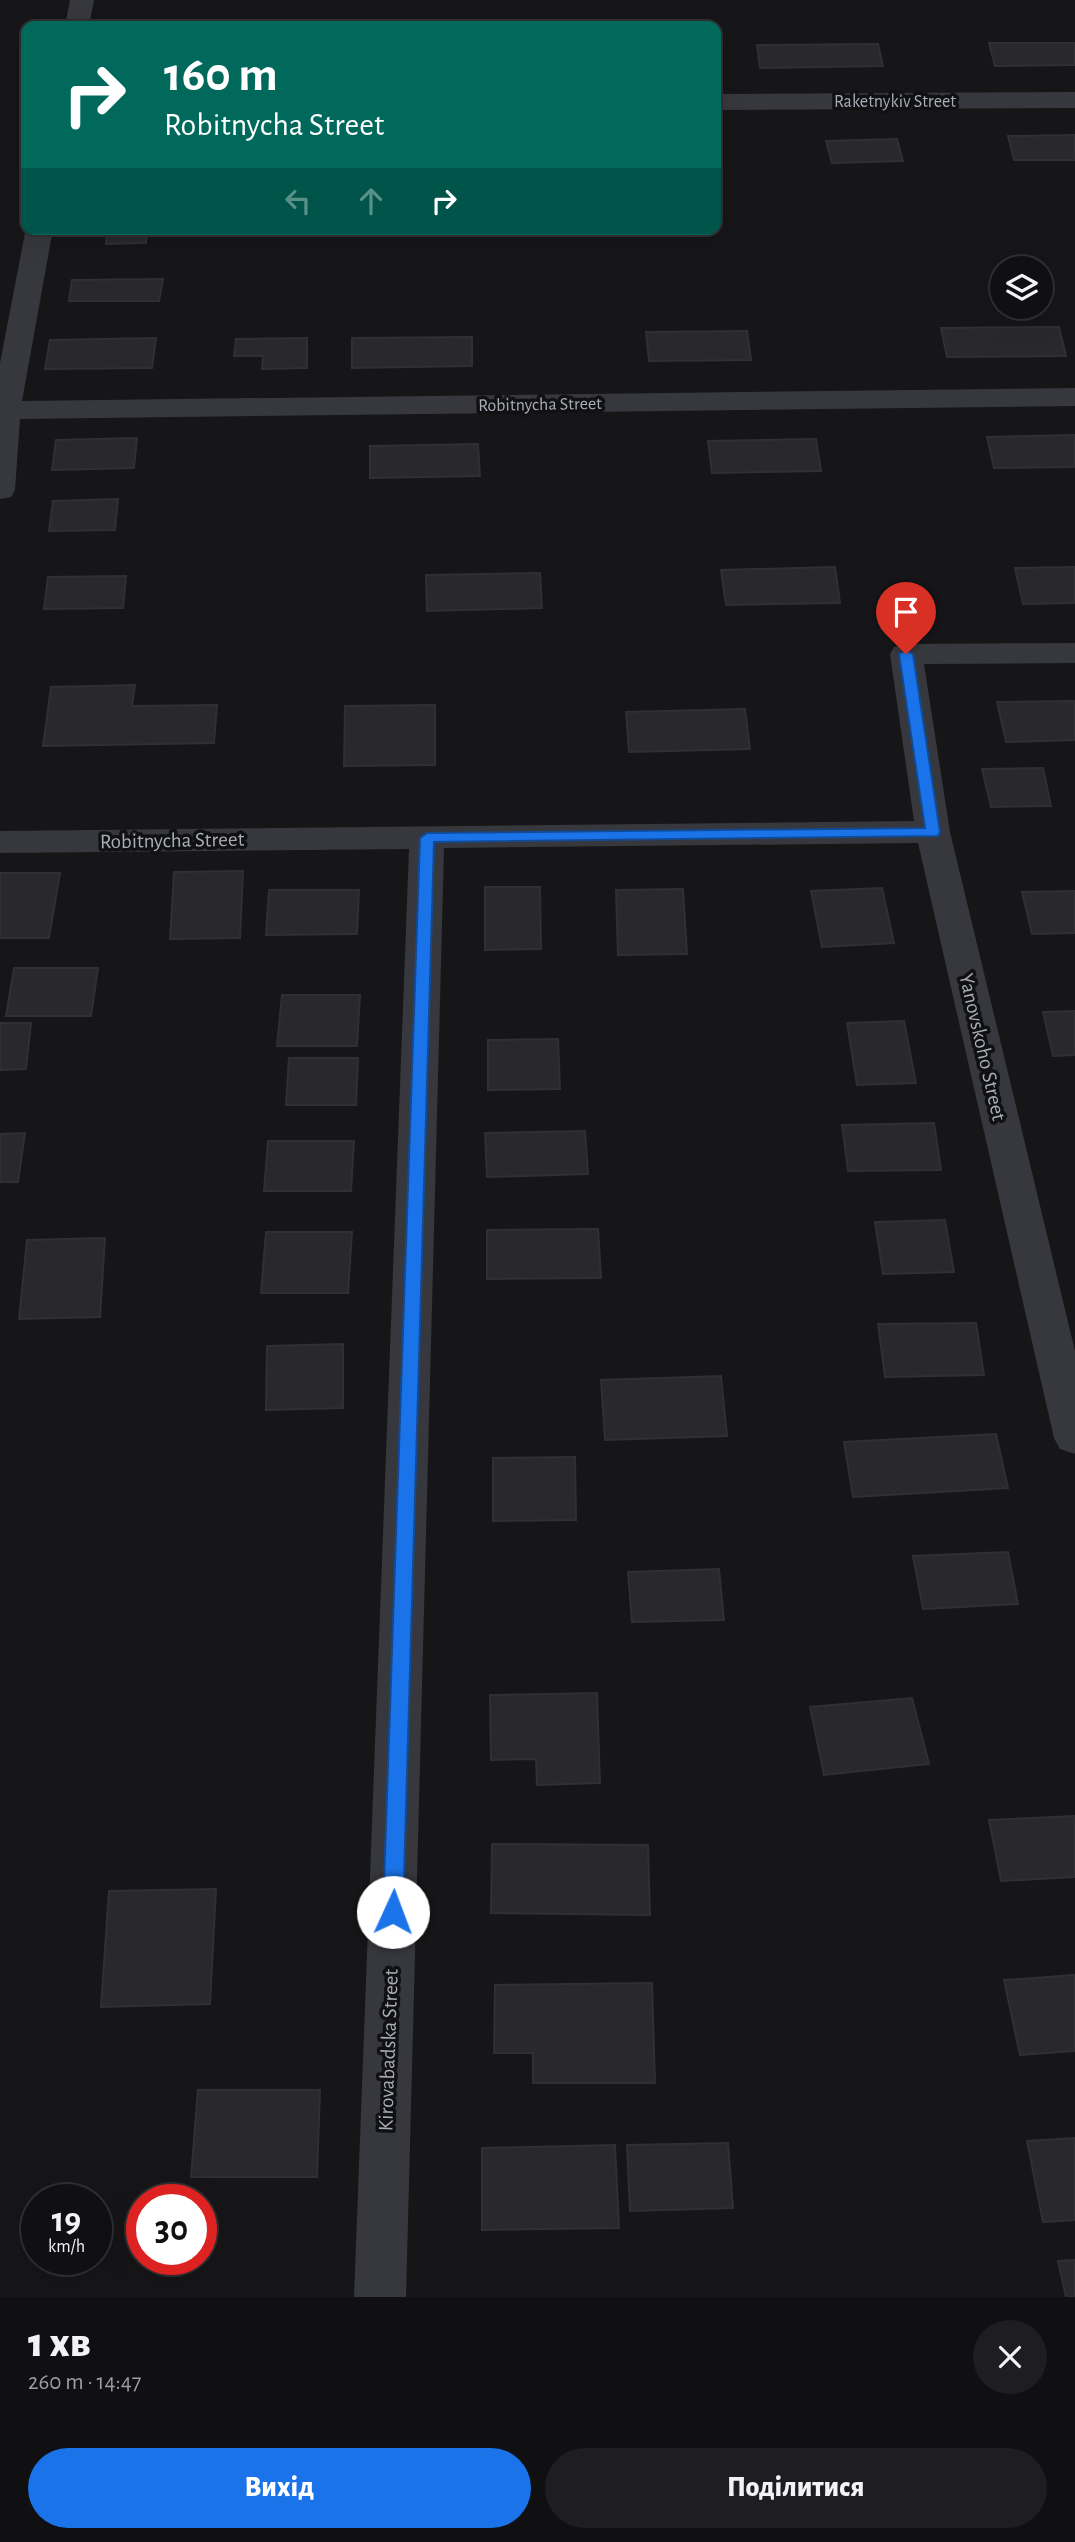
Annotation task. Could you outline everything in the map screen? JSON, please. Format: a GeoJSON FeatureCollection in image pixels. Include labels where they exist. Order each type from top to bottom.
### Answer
{"type":"FeatureCollection","features":[{"type":"Feature","properties":{"kind":"street"},"geometry":{"type":"LineString","coordinates":[[78,21],[82,0]]}},
{"type":"Feature","properties":{"kind":"street","name":"Raketnykiv Street"},"geometry":{"type":"LineString","coordinates":[[721,102],[1075,100]]}},
{"type":"Feature","properties":{"kind":"street"},"geometry":{"type":"LineString","coordinates":[[0,490],[6,410],[38,235]]}},
{"type":"Feature","properties":{"kind":"street","name":"Robitnycha Street"},"geometry":{"type":"LineString","coordinates":[[6,410],[1075,397]]}},
{"type":"Feature","properties":{"kind":"street","name":"Yanovskoho Street"},"geometry":{"type":"LineString","coordinates":[[1075,653],[906,654],[933,832],[1075,1438]]}},
{"type":"Feature","properties":{"kind":"street","name":"Robitnycha Street"},"geometry":{"type":"LineString","coordinates":[[0,842],[933,832]]}},
{"type":"Feature","properties":{"kind":"street","name":"Kirovabadska Street"},"geometry":{"type":"LineString","coordinates":[[380,2297],[427,838]]}},
{"type":"Feature","properties":{"kind":"building"},"geometry":{"type":"Polygon","coordinates":[[[989,43],[1075,43],[1075,65],[995,66],[989,43]]]}},
{"type":"Feature","properties":{"kind":"building"},"geometry":{"type":"Polygon","coordinates":[[[878,44],[883,66],[760,68],[757,45],[878,44]]]}},
{"type":"Feature","properties":{"kind":"building"},"geometry":{"type":"Polygon","coordinates":[[[1075,135],[1075,160],[1014,160],[1008,136],[1075,135]]]}},
{"type":"Feature","properties":{"kind":"building"},"geometry":{"type":"Polygon","coordinates":[[[897,139],[903,161],[832,163],[826,141],[897,139]]]}},
{"type":"Feature","properties":{"kind":"building"},"geometry":{"type":"Polygon","coordinates":[[[107,235],[147,235],[146,243],[106,244],[107,235]]]}},
{"type":"Feature","properties":{"kind":"building"},"geometry":{"type":"Polygon","coordinates":[[[163,279],[159,301],[69,301],[72,280],[163,279]]]}},
{"type":"Feature","properties":{"kind":"building"},"geometry":{"type":"Polygon","coordinates":[[[1059,327],[1066,356],[947,357],[941,328],[1059,327]]]}},
{"type":"Feature","properties":{"kind":"building"},"geometry":{"type":"Polygon","coordinates":[[[747,331],[751,360],[649,361],[646,332],[747,331]]]}},
{"type":"Feature","properties":{"kind":"building"},"geometry":{"type":"Polygon","coordinates":[[[472,337],[472,366],[352,368],[352,338],[472,337]]]}},
{"type":"Feature","properties":{"kind":"building"},"geometry":{"type":"Polygon","coordinates":[[[156,338],[152,368],[45,369],[50,340],[156,338]]]}},
{"type":"Feature","properties":{"kind":"building"},"geometry":{"type":"Polygon","coordinates":[[[307,338],[307,368],[262,369],[263,356],[234,356],[236,339],[307,338]]]}},
{"type":"Feature","properties":{"kind":"building"},"geometry":{"type":"Polygon","coordinates":[[[1075,435],[1075,467],[994,468],[987,437],[1075,435]]]}},
{"type":"Feature","properties":{"kind":"building"},"geometry":{"type":"Polygon","coordinates":[[[137,438],[134,468],[52,470],[56,440],[137,438]]]}},
{"type":"Feature","properties":{"kind":"building"},"geometry":{"type":"Polygon","coordinates":[[[816,439],[821,471],[712,473],[708,441],[816,439]]]}},
{"type":"Feature","properties":{"kind":"building"},"geometry":{"type":"Polygon","coordinates":[[[478,444],[480,476],[370,478],[370,446],[478,444]]]}},
{"type":"Feature","properties":{"kind":"building"},"geometry":{"type":"Polygon","coordinates":[[[118,499],[115,530],[49,531],[53,501],[118,499]]]}},
{"type":"Feature","properties":{"kind":"building"},"geometry":{"type":"Polygon","coordinates":[[[835,567],[840,603],[726,605],[721,570],[835,567]]]}},
{"type":"Feature","properties":{"kind":"building"},"geometry":{"type":"Polygon","coordinates":[[[1075,567],[1075,603],[1023,604],[1015,568],[1075,567]]]}},
{"type":"Feature","properties":{"kind":"building"},"geometry":{"type":"Polygon","coordinates":[[[540,573],[542,608],[427,611],[426,575],[540,573]]]}},
{"type":"Feature","properties":{"kind":"building"},"geometry":{"type":"Polygon","coordinates":[[[126,576],[123,608],[44,609],[48,577],[126,576]]]}},
{"type":"Feature","properties":{"kind":"building"},"geometry":{"type":"Polygon","coordinates":[[[135,685],[132,706],[217,705],[214,743],[43,746],[51,687],[135,685]]]}},
{"type":"Feature","properties":{"kind":"building"},"geometry":{"type":"Polygon","coordinates":[[[1075,701],[1075,740],[1006,742],[997,702],[1075,701]]]}},
{"type":"Feature","properties":{"kind":"building"},"geometry":{"type":"Polygon","coordinates":[[[435,705],[435,765],[344,766],[345,706],[435,705]]]}},
{"type":"Feature","properties":{"kind":"building"},"geometry":{"type":"Polygon","coordinates":[[[745,709],[750,749],[629,752],[626,712],[745,709]]]}},
{"type":"Feature","properties":{"kind":"building"},"geometry":{"type":"Polygon","coordinates":[[[1043,768],[1051,806],[991,807],[982,769],[1043,768]]]}},
{"type":"Feature","properties":{"kind":"building"},"geometry":{"type":"Polygon","coordinates":[[[243,871],[240,938],[170,939],[174,872],[243,871]]]}},
{"type":"Feature","properties":{"kind":"building"},"geometry":{"type":"Polygon","coordinates":[[[0,873],[60,873],[49,938],[0,938],[0,873]]]}},
{"type":"Feature","properties":{"kind":"building"},"geometry":{"type":"Polygon","coordinates":[[[485,887],[540,887],[541,949],[485,950],[485,887]]]}},
{"type":"Feature","properties":{"kind":"building"},"geometry":{"type":"Polygon","coordinates":[[[882,888],[894,943],[822,947],[811,891],[882,888]]]}},
{"type":"Feature","properties":{"kind":"building"},"geometry":{"type":"Polygon","coordinates":[[[683,889],[687,954],[618,955],[616,890],[683,889]]]}},
{"type":"Feature","properties":{"kind":"building"},"geometry":{"type":"Polygon","coordinates":[[[269,890],[359,890],[357,934],[266,935],[269,890]]]}},
{"type":"Feature","properties":{"kind":"building"},"geometry":{"type":"Polygon","coordinates":[[[1075,891],[1075,933],[1032,934],[1022,892],[1075,891]]]}},
{"type":"Feature","properties":{"kind":"building"},"geometry":{"type":"Polygon","coordinates":[[[14,968],[98,968],[91,1016],[6,1016],[14,968]]]}},
{"type":"Feature","properties":{"kind":"building"},"geometry":{"type":"Polygon","coordinates":[[[282,995],[360,995],[357,1046],[277,1046],[282,995]]]}},
{"type":"Feature","properties":{"kind":"building"},"geometry":{"type":"Polygon","coordinates":[[[1075,1011],[1075,1055],[1053,1056],[1043,1012],[1075,1011]]]}},
{"type":"Feature","properties":{"kind":"building"},"geometry":{"type":"Polygon","coordinates":[[[904,1021],[916,1083],[857,1085],[847,1023],[904,1021]]]}},
{"type":"Feature","properties":{"kind":"building"},"geometry":{"type":"Polygon","coordinates":[[[0,1023],[31,1023],[26,1069],[0,1070],[0,1023]]]}},
{"type":"Feature","properties":{"kind":"building"},"geometry":{"type":"Polygon","coordinates":[[[558,1039],[560,1089],[488,1090],[488,1040],[558,1039]]]}},
{"type":"Feature","properties":{"kind":"building"},"geometry":{"type":"Polygon","coordinates":[[[289,1058],[358,1058],[356,1105],[286,1105],[289,1058]]]}},
{"type":"Feature","properties":{"kind":"building"},"geometry":{"type":"Polygon","coordinates":[[[934,1123],[941,1170],[848,1171],[842,1125],[934,1123]]]}},
{"type":"Feature","properties":{"kind":"building"},"geometry":{"type":"Polygon","coordinates":[[[585,1131],[588,1174],[487,1177],[485,1133],[585,1131]]]}},
{"type":"Feature","properties":{"kind":"building"},"geometry":{"type":"Polygon","coordinates":[[[25,1133],[18,1182],[0,1182],[0,1134],[25,1133]]]}},
{"type":"Feature","properties":{"kind":"building"},"geometry":{"type":"Polygon","coordinates":[[[268,1141],[354,1141],[351,1191],[264,1191],[268,1141]]]}},
{"type":"Feature","properties":{"kind":"building"},"geometry":{"type":"Polygon","coordinates":[[[945,1220],[954,1272],[883,1274],[875,1222],[945,1220]]]}},
{"type":"Feature","properties":{"kind":"building"},"geometry":{"type":"Polygon","coordinates":[[[598,1229],[601,1278],[487,1279],[487,1230],[598,1229]]]}},
{"type":"Feature","properties":{"kind":"building"},"geometry":{"type":"Polygon","coordinates":[[[266,1232],[352,1232],[348,1293],[261,1293],[266,1232]]]}},
{"type":"Feature","properties":{"kind":"building"},"geometry":{"type":"Polygon","coordinates":[[[105,1238],[100,1317],[19,1319],[27,1240],[105,1238]]]}},
{"type":"Feature","properties":{"kind":"building"},"geometry":{"type":"Polygon","coordinates":[[[976,1323],[984,1375],[885,1377],[878,1324],[976,1323]]]}},
{"type":"Feature","properties":{"kind":"building"},"geometry":{"type":"Polygon","coordinates":[[[343,1344],[343,1408],[266,1410],[267,1346],[343,1344]]]}},
{"type":"Feature","properties":{"kind":"building"},"geometry":{"type":"Polygon","coordinates":[[[721,1376],[727,1436],[605,1440],[601,1380],[721,1376]]]}},
{"type":"Feature","properties":{"kind":"building"},"geometry":{"type":"Polygon","coordinates":[[[996,1434],[1008,1488],[853,1497],[844,1442],[996,1434]]]}},
{"type":"Feature","properties":{"kind":"building"},"geometry":{"type":"Polygon","coordinates":[[[575,1457],[576,1520],[493,1521],[493,1458],[575,1457]]]}},
{"type":"Feature","properties":{"kind":"building"},"geometry":{"type":"Polygon","coordinates":[[[1008,1552],[1018,1604],[923,1609],[913,1556],[1008,1552]]]}},
{"type":"Feature","properties":{"kind":"building"},"geometry":{"type":"Polygon","coordinates":[[[719,1569],[724,1620],[632,1622],[628,1572],[719,1569]]]}},
{"type":"Feature","properties":{"kind":"building"},"geometry":{"type":"Polygon","coordinates":[[[597,1693],[600,1783],[537,1785],[536,1759],[491,1760],[490,1695],[597,1693]]]}},
{"type":"Feature","properties":{"kind":"building"},"geometry":{"type":"Polygon","coordinates":[[[912,1698],[929,1764],[824,1775],[810,1707],[912,1698]]]}},
{"type":"Feature","properties":{"kind":"building"},"geometry":{"type":"Polygon","coordinates":[[[1075,1816],[1075,1877],[1001,1881],[989,1820],[1075,1816]]]}},
{"type":"Feature","properties":{"kind":"building"},"geometry":{"type":"Polygon","coordinates":[[[492,1844],[648,1845],[650,1915],[491,1913],[492,1844]]]}},
{"type":"Feature","properties":{"kind":"building"},"geometry":{"type":"Polygon","coordinates":[[[216,1889],[210,2004],[101,2007],[109,1891],[216,1889]]]}},
{"type":"Feature","properties":{"kind":"building"},"geometry":{"type":"Polygon","coordinates":[[[1075,1975],[1075,2051],[1020,2055],[1004,1980],[1075,1975]]]}},
{"type":"Feature","properties":{"kind":"building"},"geometry":{"type":"Polygon","coordinates":[[[652,1983],[655,2083],[533,2083],[533,2053],[494,2053],[495,1985],[652,1983]]]}},
{"type":"Feature","properties":{"kind":"building"},"geometry":{"type":"Polygon","coordinates":[[[198,2090],[320,2090],[317,2177],[191,2177],[198,2090]]]}},
{"type":"Feature","properties":{"kind":"building"},"geometry":{"type":"Polygon","coordinates":[[[1075,2138],[1075,2220],[1043,2222],[1027,2141],[1075,2138]]]}},
{"type":"Feature","properties":{"kind":"building"},"geometry":{"type":"Polygon","coordinates":[[[728,2143],[733,2208],[630,2211],[627,2145],[728,2143]]]}},
{"type":"Feature","properties":{"kind":"building"},"geometry":{"type":"Polygon","coordinates":[[[615,2145],[619,2228],[482,2230],[482,2148],[615,2145]]]}},
{"type":"Feature","properties":{"kind":"building"},"geometry":{"type":"Polygon","coordinates":[[[1075,2260],[1075,2297],[1066,2297],[1058,2261],[1075,2260]]]}},
{"type":"Feature","properties":{"kind":"route"},"geometry":{"type":"LineString","coordinates":[[393,1912],[427,838],[933,832],[906,654]]}}]}
